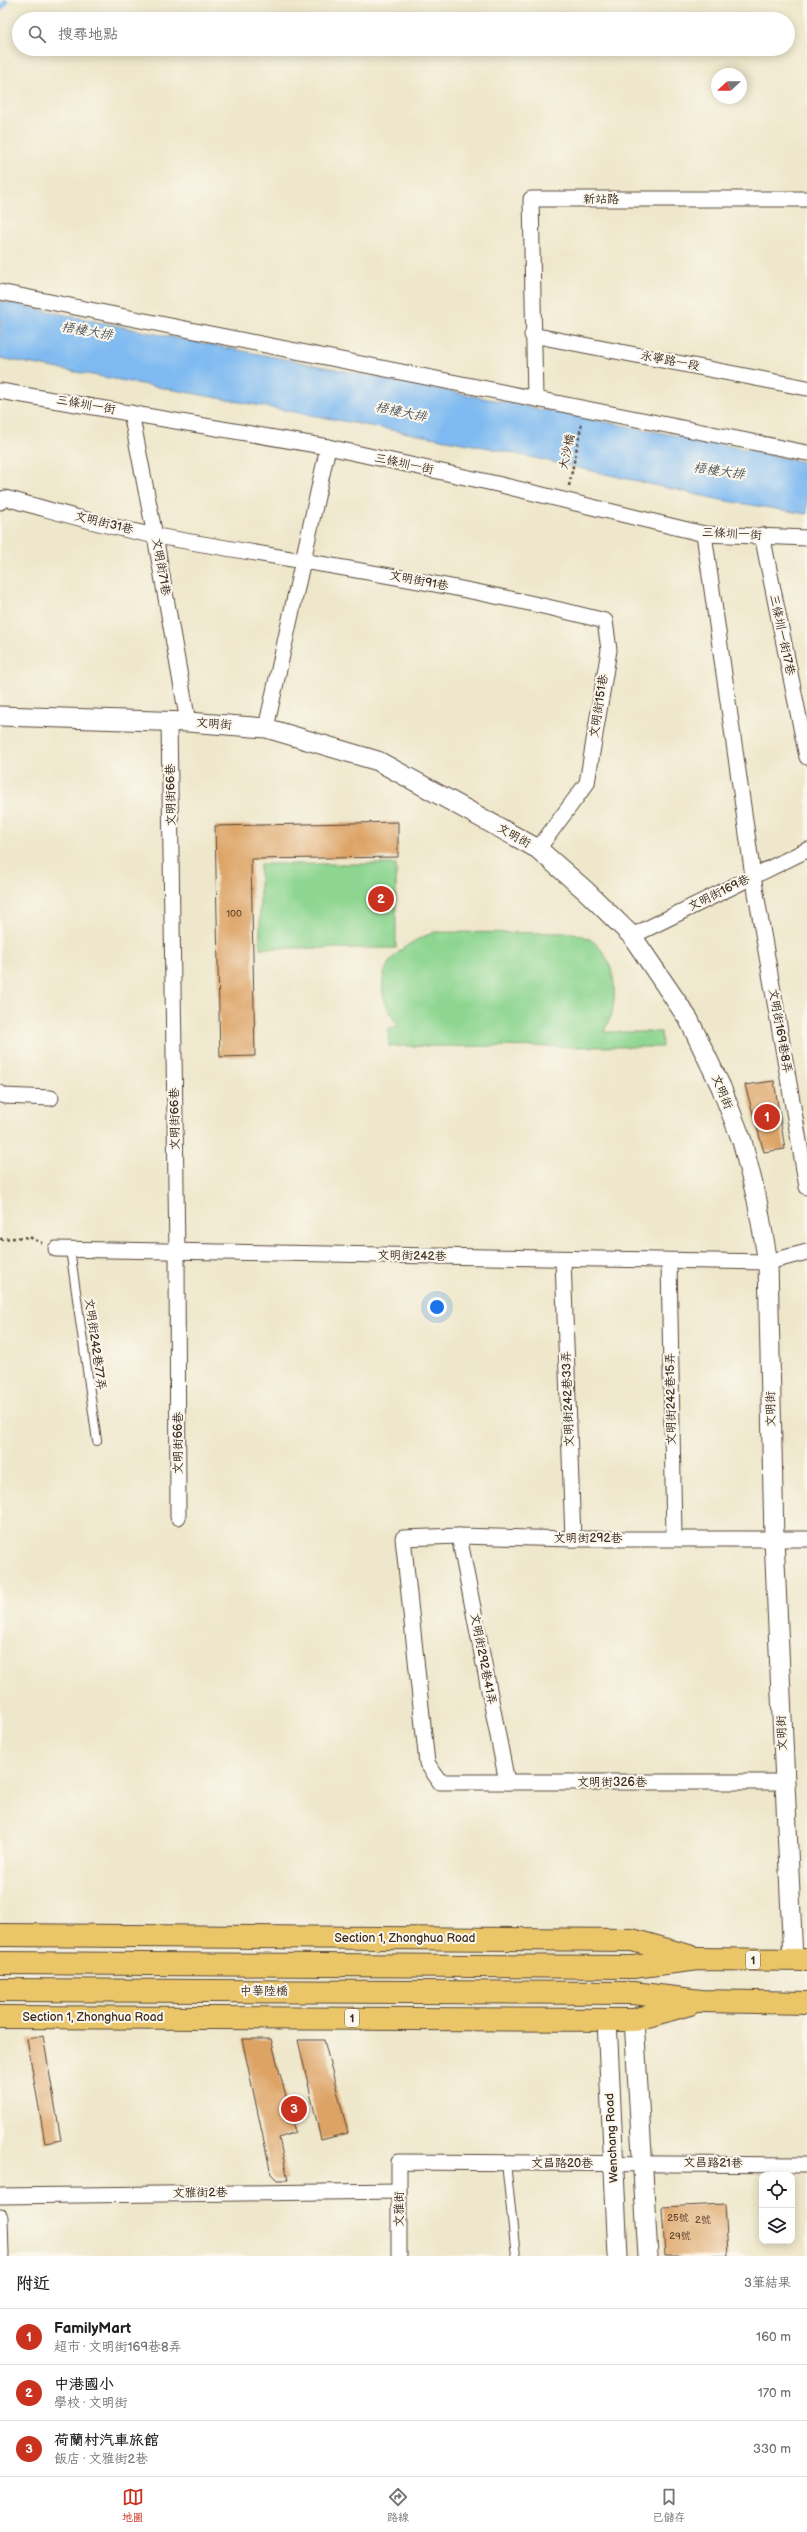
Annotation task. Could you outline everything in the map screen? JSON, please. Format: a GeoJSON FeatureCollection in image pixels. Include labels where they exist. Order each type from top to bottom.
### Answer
{"type":"FeatureCollection","features":[{"type":"Feature","properties":{"kind":"main road","name":"Section 1, Zhonghua Road"},"geometry":{"type":"LineString","coordinates":[[0,1935],[632,1940],[699,1959],[800,1960]]}},
{"type":"Feature","properties":{"kind":"main road","name":"1"},"geometry":{"type":"LineString","coordinates":[[0,1963],[633,1967],[699,1959]]}},
{"type":"Feature","properties":{"kind":"main road","name":"中華陸橋"},"geometry":{"type":"LineString","coordinates":[[0,1990],[633,1993],[701,2001]]}},
{"type":"Feature","properties":{"kind":"main road","name":"Section 1, Zhonghua Road"},"geometry":{"type":"LineString","coordinates":[[0,2017],[634,2020],[701,2001],[807,2003]]}},
{"type":"Feature","properties":{"kind":"street","name":"新站路"},"geometry":{"type":"LineString","coordinates":[[532,335],[531,199],[807,199]]}},
{"type":"Feature","properties":{"kind":"street"},"geometry":{"type":"LineString","coordinates":[[0,292],[807,453]]}},
{"type":"Feature","properties":{"kind":"street","name":"永寧路一段"},"geometry":{"type":"LineString","coordinates":[[532,335],[807,388]]}},
{"type":"Feature","properties":{"kind":"street"},"geometry":{"type":"LineString","coordinates":[[532,335],[536,398]]}},
{"type":"Feature","properties":{"kind":"street","name":"三條圳一街"},"geometry":{"type":"LineString","coordinates":[[0,390],[328,447],[704,534],[762,535],[807,538]]}},
{"type":"Feature","properties":{"kind":"street","name":"文明街71巷"},"geometry":{"type":"LineString","coordinates":[[131,413],[155,536],[179,722]]}},
{"type":"Feature","properties":{"kind":"street"},"geometry":{"type":"LineString","coordinates":[[266,728],[305,559],[328,447]]}},
{"type":"Feature","properties":{"kind":"street","name":"文明街31巷"},"geometry":{"type":"LineString","coordinates":[[0,502],[4,498],[155,536],[305,559]]}},
{"type":"Feature","properties":{"kind":"street","name":"文明街169巷8弄"},"geometry":{"type":"LineString","coordinates":[[704,534],[753,876],[807,1187]]}},
{"type":"Feature","properties":{"kind":"street","name":"三條圳一街17巷"},"geometry":{"type":"LineString","coordinates":[[762,535],[807,757]]}},
{"type":"Feature","properties":{"kind":"street","name":"文明街91巷"},"geometry":{"type":"LineString","coordinates":[[305,559],[532,602]]}},
{"type":"Feature","properties":{"kind":"street","name":"文明街151巷"},"geometry":{"type":"LineString","coordinates":[[532,602],[605,621],[609,650],[587,783],[538,849]]}},
{"type":"Feature","properties":{"kind":"street","name":"文明街"},"geometry":{"type":"LineString","coordinates":[[0,716],[179,722],[266,728],[378,761],[538,849],[586,891],[632,936],[690,1020],[721,1087],[742,1141],[757,1200],[768,1262],[774,1539],[784,1782],[800,1960]]}},
{"type":"Feature","properties":{"kind":"street","name":"文明街66巷"},"geometry":{"type":"LineString","coordinates":[[178,1517],[177,1252],[179,722]]}},
{"type":"Feature","properties":{"kind":"street","name":"文明街169巷"},"geometry":{"type":"LineString","coordinates":[[632,936],[807,850]]}},
{"type":"Feature","properties":{"kind":"street"},"geometry":{"type":"LineString","coordinates":[[0,1093],[4,1096],[51,1098]]}},
{"type":"Feature","properties":{"kind":"street","name":"文明街242巷"},"geometry":{"type":"LineString","coordinates":[[63,1249],[563,1260],[768,1262],[807,1252]]}},
{"type":"Feature","properties":{"kind":"street","name":"文明街242巷33弄"},"geometry":{"type":"LineString","coordinates":[[563,1260],[573,1539]]}},
{"type":"Feature","properties":{"kind":"street","name":"文明街242巷15弄"},"geometry":{"type":"LineString","coordinates":[[669,1261],[674,1537]]}},
{"type":"Feature","properties":{"kind":"street","name":"文明街292巷"},"geometry":{"type":"LineString","coordinates":[[440,1782],[427,1763],[403,1538],[459,1536],[573,1539],[674,1537],[807,1539]]}},
{"type":"Feature","properties":{"kind":"street","name":"文明街292巷41弄"},"geometry":{"type":"LineString","coordinates":[[459,1536],[507,1782]]}},
{"type":"Feature","properties":{"kind":"street","name":"文明街326巷"},"geometry":{"type":"LineString","coordinates":[[440,1782],[784,1782]]}},
{"type":"Feature","properties":{"kind":"street","name":"Wenchang Road"},"geometry":{"type":"LineString","coordinates":[[607,2020],[618,2256]]}},
{"type":"Feature","properties":{"kind":"street"},"geometry":{"type":"LineString","coordinates":[[634,2020],[648,2256]]}},
{"type":"Feature","properties":{"kind":"street","name":"文昌路20巷"},"geometry":{"type":"LineString","coordinates":[[399,2162],[613,2164],[642,2162]]}},
{"type":"Feature","properties":{"kind":"street","name":"文雅街"},"geometry":{"type":"LineString","coordinates":[[399,2162],[399,2256]]}},
{"type":"Feature","properties":{"kind":"street","name":"文昌路21巷"},"geometry":{"type":"LineString","coordinates":[[642,2162],[807,2165]]}},
{"type":"Feature","properties":{"kind":"street","name":"文雅街2巷"},"geometry":{"type":"LineString","coordinates":[[0,2196],[399,2191]]}},
{"type":"Feature","properties":{"kind":"street"},"geometry":{"type":"LineString","coordinates":[[0,2217],[1,2256]]}},
{"type":"Feature","properties":{"kind":"lane","name":"文明街242巷77弄"},"geometry":{"type":"LineString","coordinates":[[63,1249],[97,1441]]}},
{"type":"Feature","properties":{"kind":"lane"},"geometry":{"type":"LineString","coordinates":[[506,2163],[516,2256]]}},
{"type":"Feature","properties":{"kind":"path","name":"大沙橋"},"geometry":{"type":"LineString","coordinates":[[566,501],[585,408]]}},
{"type":"Feature","properties":{"kind":"path"},"geometry":{"type":"LineString","coordinates":[[0,1239],[29,1237],[63,1249]]}},
{"type":"Feature","properties":{"kind":"green space"},"geometry":{"type":"Polygon","coordinates":[[[260,864],[396,864],[396,948],[260,948],[260,864]]]}},
{"type":"Feature","properties":{"kind":"green space"},"geometry":{"type":"Polygon","coordinates":[[[435,932],[574,933],[591,940],[604,954],[609,963],[614,982],[614,1002],[611,1017],[604,1032],[661,1032],[662,1047],[389,1046],[389,1028],[398,1026],[388,1009],[383,994],[383,981],[386,968],[393,958],[404,948],[418,939],[435,932]]]}},
{"type":"Feature","properties":{"kind":"water","name":"梧棲大排"},"geometry":{"type":"Polygon","coordinates":[[[0,301],[146,332],[749,450],[807,463],[807,514],[721,500],[490,448],[0,358],[0,301]]]}},
{"type":"Feature","properties":{"kind":"building"},"geometry":{"type":"Polygon","coordinates":[[[398,822],[398,857],[251,859],[255,1056],[220,1057],[215,826],[398,822]]]}},
{"type":"Feature","properties":{"kind":"building"},"geometry":{"type":"Polygon","coordinates":[[[774,1081],[785,1149],[764,1152],[745,1085],[774,1081]]]}},
{"type":"Feature","properties":{"kind":"building"},"geometry":{"type":"Polygon","coordinates":[[[43,2036],[61,2140],[45,2143],[27,2039],[43,2036]]]}},
{"type":"Feature","properties":{"kind":"building"},"geometry":{"type":"Polygon","coordinates":[[[242,2039],[271,2039],[295,2132],[279,2138],[288,2180],[277,2180],[271,2174],[242,2039]]]}},
{"type":"Feature","properties":{"kind":"building"},"geometry":{"type":"Polygon","coordinates":[[[298,2040],[324,2040],[348,2133],[321,2140],[298,2040]]]}},
{"type":"Feature","properties":{"kind":"building"},"geometry":{"type":"Polygon","coordinates":[[[725,2204],[728,2256],[665,2256],[662,2207],[725,2204]]]}},
{"type":"Feature","properties":{"kind":"waterway"},"geometry":{"type":"LineString","coordinates":[[0,9],[6,2]]}},
{"type":"Feature","properties":{"kind":"place","name":"中港國小"},"geometry":{"type":"Point","coordinates":[381,899]}},
{"type":"Feature","properties":{"kind":"place","name":"FamilyMart"},"geometry":{"type":"Point","coordinates":[767,1117]}},
{"type":"Feature","properties":{"kind":"place","name":"荷蘭村汽車旅館"},"geometry":{"type":"Point","coordinates":[294,2109]}}]}
